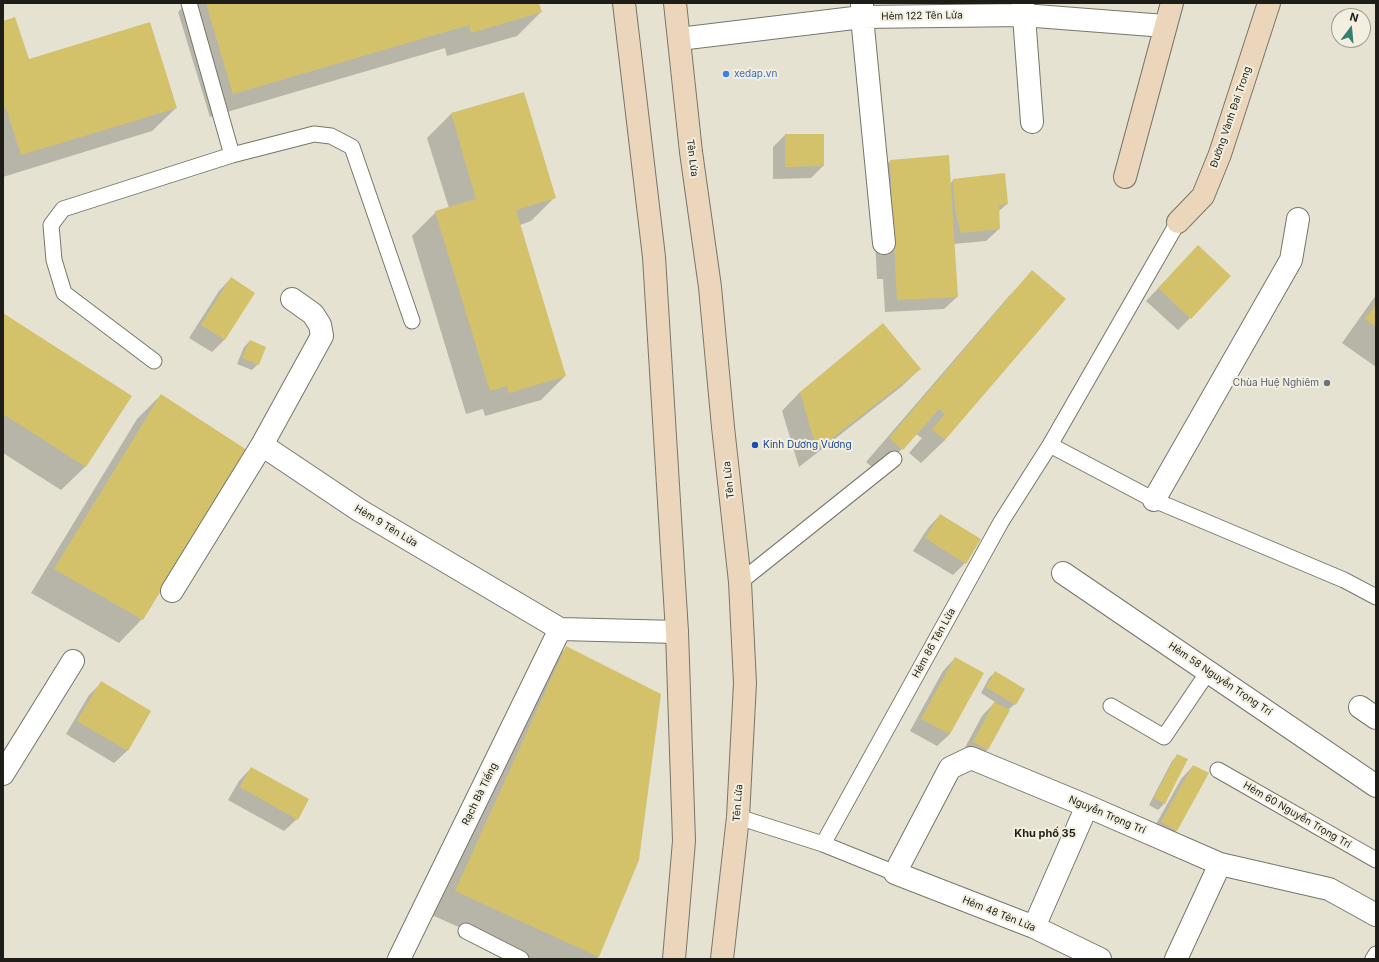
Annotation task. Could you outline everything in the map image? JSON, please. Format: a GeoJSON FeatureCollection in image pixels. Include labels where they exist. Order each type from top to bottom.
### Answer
{"type":"FeatureCollection","features":[{"type":"Feature","properties":{"kind":"main road"},"geometry":{"type":"LineString","coordinates":[[624,3],[654,257],[677,632],[684,841],[674,959]]}},
{"type":"Feature","properties":{"kind":"main road","name":"Tên Lửa"},"geometry":{"type":"LineString","coordinates":[[675,3],[691,152],[710,287],[722,426],[740,582],[745,683],[738,817],[722,959]]}},
{"type":"Feature","properties":{"kind":"main road"},"geometry":{"type":"LineString","coordinates":[[1125,177],[1172,3]]}},
{"type":"Feature","properties":{"kind":"main road","name":"Đường Vành Đai Trong"},"geometry":{"type":"LineString","coordinates":[[1178,222],[1203,196],[1220,154],[1269,3]]}},
{"type":"Feature","properties":{"kind":"street","name":"Hẻm 122 Tên Lửa"},"geometry":{"type":"LineString","coordinates":[[679,39],[862,10],[1023,9],[1166,26]]}},
{"type":"Feature","properties":{"kind":"street"},"geometry":{"type":"LineString","coordinates":[[1023,9],[1032,122]]}},
{"type":"Feature","properties":{"kind":"street"},"geometry":{"type":"LineString","coordinates":[[862,10],[884,243]]}},
{"type":"Feature","properties":{"kind":"street"},"geometry":{"type":"LineString","coordinates":[[1154,500],[1291,260],[1298,219]]}},
{"type":"Feature","properties":{"kind":"street"},"geometry":{"type":"LineString","coordinates":[[172,591],[262,445],[322,336],[320,325],[313,314],[292,299]]}},
{"type":"Feature","properties":{"kind":"street","name":"Hẻm 9 Tên Lửa"},"geometry":{"type":"LineString","coordinates":[[262,445],[359,510],[560,629],[677,632]]}},
{"type":"Feature","properties":{"kind":"street","name":"Hẻm 58 Nguyễn Trọng Trí"},"geometry":{"type":"LineString","coordinates":[[1063,573],[1376,786]]}},
{"type":"Feature","properties":{"kind":"street","name":"Rạch Bà Tiếng"},"geometry":{"type":"LineString","coordinates":[[399,959],[560,629]]}},
{"type":"Feature","properties":{"kind":"street"},"geometry":{"type":"LineString","coordinates":[[3,774],[73,661]]}},
{"type":"Feature","properties":{"kind":"street","name":"Nguyễn Trọng Trí"},"geometry":{"type":"LineString","coordinates":[[895,873],[950,768],[971,758],[1087,806],[1220,864],[1329,890],[1376,915]]}},
{"type":"Feature","properties":{"kind":"street"},"geometry":{"type":"LineString","coordinates":[[1034,928],[1087,806]]}},
{"type":"Feature","properties":{"kind":"street"},"geometry":{"type":"LineString","coordinates":[[1176,959],[1220,864]]}},
{"type":"Feature","properties":{"kind":"street","name":"Hẻm 48 Tên Lửa"},"geometry":{"type":"LineString","coordinates":[[895,873],[1034,928],[1100,959]]}},
{"type":"Feature","properties":{"kind":"lane"},"geometry":{"type":"LineString","coordinates":[[189,3],[232,155]]}},
{"type":"Feature","properties":{"kind":"lane"},"geometry":{"type":"LineString","coordinates":[[154,361],[64,293],[54,260],[51,225],[63,209],[232,155],[314,134],[331,136],[352,147],[412,322]]}},
{"type":"Feature","properties":{"kind":"lane","name":"Hẻm 86 Tên Lửa"},"geometry":{"type":"LineString","coordinates":[[823,844],[1001,522],[1050,444],[1178,222]]}},
{"type":"Feature","properties":{"kind":"lane"},"geometry":{"type":"LineString","coordinates":[[1050,444],[1154,500],[1344,580],[1376,596]]}},
{"type":"Feature","properties":{"kind":"lane"},"geometry":{"type":"LineString","coordinates":[[740,582],[894,459]]}},
{"type":"Feature","properties":{"kind":"lane"},"geometry":{"type":"LineString","coordinates":[[1111,706],[1164,737],[1208,672]]}},
{"type":"Feature","properties":{"kind":"lane","name":"Hẻm 60 Nguyễn Trọng Trí"},"geometry":{"type":"LineString","coordinates":[[1218,770],[1376,860]]}},
{"type":"Feature","properties":{"kind":"lane"},"geometry":{"type":"LineString","coordinates":[[738,817],[823,844],[895,873]]}},
{"type":"Feature","properties":{"kind":"lane"},"geometry":{"type":"LineString","coordinates":[[466,931],[521,959]]}},
{"type":"Feature","properties":{"kind":"lane"},"geometry":{"type":"LineString","coordinates":[[1373,959],[1376,954]]}},
{"type":"Feature","properties":{"kind":"building"},"geometry":{"type":"Polygon","coordinates":[[[206,3],[539,3],[542,12],[471,33],[469,25],[233,94],[206,3]]]}},
{"type":"Feature","properties":{"kind":"building"},"geometry":{"type":"Polygon","coordinates":[[[15,17],[29,59],[150,22],[177,108],[21,155],[6,108],[3,109],[3,21],[15,17]]]}},
{"type":"Feature","properties":{"kind":"building"},"geometry":{"type":"Polygon","coordinates":[[[524,92],[556,198],[516,210],[566,376],[509,393],[507,386],[490,391],[435,211],[476,199],[451,113],[524,92]]]}},
{"type":"Feature","properties":{"kind":"building"},"geometry":{"type":"Polygon","coordinates":[[[785,134],[824,134],[824,166],[785,167],[785,134]]]}},
{"type":"Feature","properties":{"kind":"building"},"geometry":{"type":"Polygon","coordinates":[[[949,155],[958,297],[897,300],[890,160],[949,155]]]}},
{"type":"Feature","properties":{"kind":"building"},"geometry":{"type":"Polygon","coordinates":[[[1005,173],[1008,204],[999,205],[1000,229],[961,233],[955,208],[953,179],[1005,173]]]}},
{"type":"Feature","properties":{"kind":"building"},"geometry":{"type":"Polygon","coordinates":[[[1198,245],[1231,276],[1191,319],[1158,288],[1198,245]]]}},
{"type":"Feature","properties":{"kind":"building"},"geometry":{"type":"Polygon","coordinates":[[[1032,270],[1066,299],[945,440],[932,429],[945,414],[939,409],[903,450],[889,438],[1032,270]]]}},
{"type":"Feature","properties":{"kind":"building"},"geometry":{"type":"Polygon","coordinates":[[[231,277],[255,293],[225,340],[201,325],[231,277]]]}},
{"type":"Feature","properties":{"kind":"building"},"geometry":{"type":"Polygon","coordinates":[[[1376,304],[1376,327],[1365,319],[1376,304]]]}},
{"type":"Feature","properties":{"kind":"building"},"geometry":{"type":"Polygon","coordinates":[[[3,313],[132,396],[86,467],[3,414],[3,313]]]}},
{"type":"Feature","properties":{"kind":"building"},"geometry":{"type":"Polygon","coordinates":[[[883,323],[921,369],[817,450],[800,392],[883,323]]]}},
{"type":"Feature","properties":{"kind":"building"},"geometry":{"type":"Polygon","coordinates":[[[250,340],[266,347],[259,365],[242,358],[250,340]]]}},
{"type":"Feature","properties":{"kind":"building"},"geometry":{"type":"Polygon","coordinates":[[[161,394],[247,450],[143,620],[54,569],[161,394]]]}},
{"type":"Feature","properties":{"kind":"building"},"geometry":{"type":"Polygon","coordinates":[[[940,514],[981,539],[966,564],[925,538],[940,514]]]}},
{"type":"Feature","properties":{"kind":"building"},"geometry":{"type":"Polygon","coordinates":[[[566,646],[661,694],[639,860],[599,957],[455,891],[566,646]]]}},
{"type":"Feature","properties":{"kind":"building"},"geometry":{"type":"Polygon","coordinates":[[[955,657],[984,673],[950,734],[921,719],[955,657]]]}},
{"type":"Feature","properties":{"kind":"building"},"geometry":{"type":"Polygon","coordinates":[[[995,671],[1025,689],[1016,705],[986,687],[995,671]]]}},
{"type":"Feature","properties":{"kind":"building"},"geometry":{"type":"Polygon","coordinates":[[[101,681],[151,711],[128,751],[77,721],[101,681]]]}},
{"type":"Feature","properties":{"kind":"building"},"geometry":{"type":"Polygon","coordinates":[[[994,702],[1010,710],[988,750],[973,742],[994,702]]]}},
{"type":"Feature","properties":{"kind":"building"},"geometry":{"type":"Polygon","coordinates":[[[1177,754],[1188,759],[1165,804],[1154,798],[1177,754]]]}},
{"type":"Feature","properties":{"kind":"building"},"geometry":{"type":"Polygon","coordinates":[[[1193,765],[1209,773],[1177,831],[1161,822],[1193,765]]]}},
{"type":"Feature","properties":{"kind":"building"},"geometry":{"type":"Polygon","coordinates":[[[251,767],[309,799],[298,820],[240,787],[251,767]]]}},
{"type":"Feature","properties":{"kind":"place","name":"xedap.vn"},"geometry":{"type":"Point","coordinates":[726,74]}},
{"type":"Feature","properties":{"kind":"place","name":"Chùa Huệ Nghiêm"},"geometry":{"type":"Point","coordinates":[1327,383]}},
{"type":"Feature","properties":{"kind":"place","name":"Kinh Dương Vương"},"geometry":{"type":"Point","coordinates":[755,445]}},
{"type":"Feature","properties":{"kind":"district","name":"Khu phố 35"},"geometry":{"type":"Point","coordinates":[1045,834]}}]}
